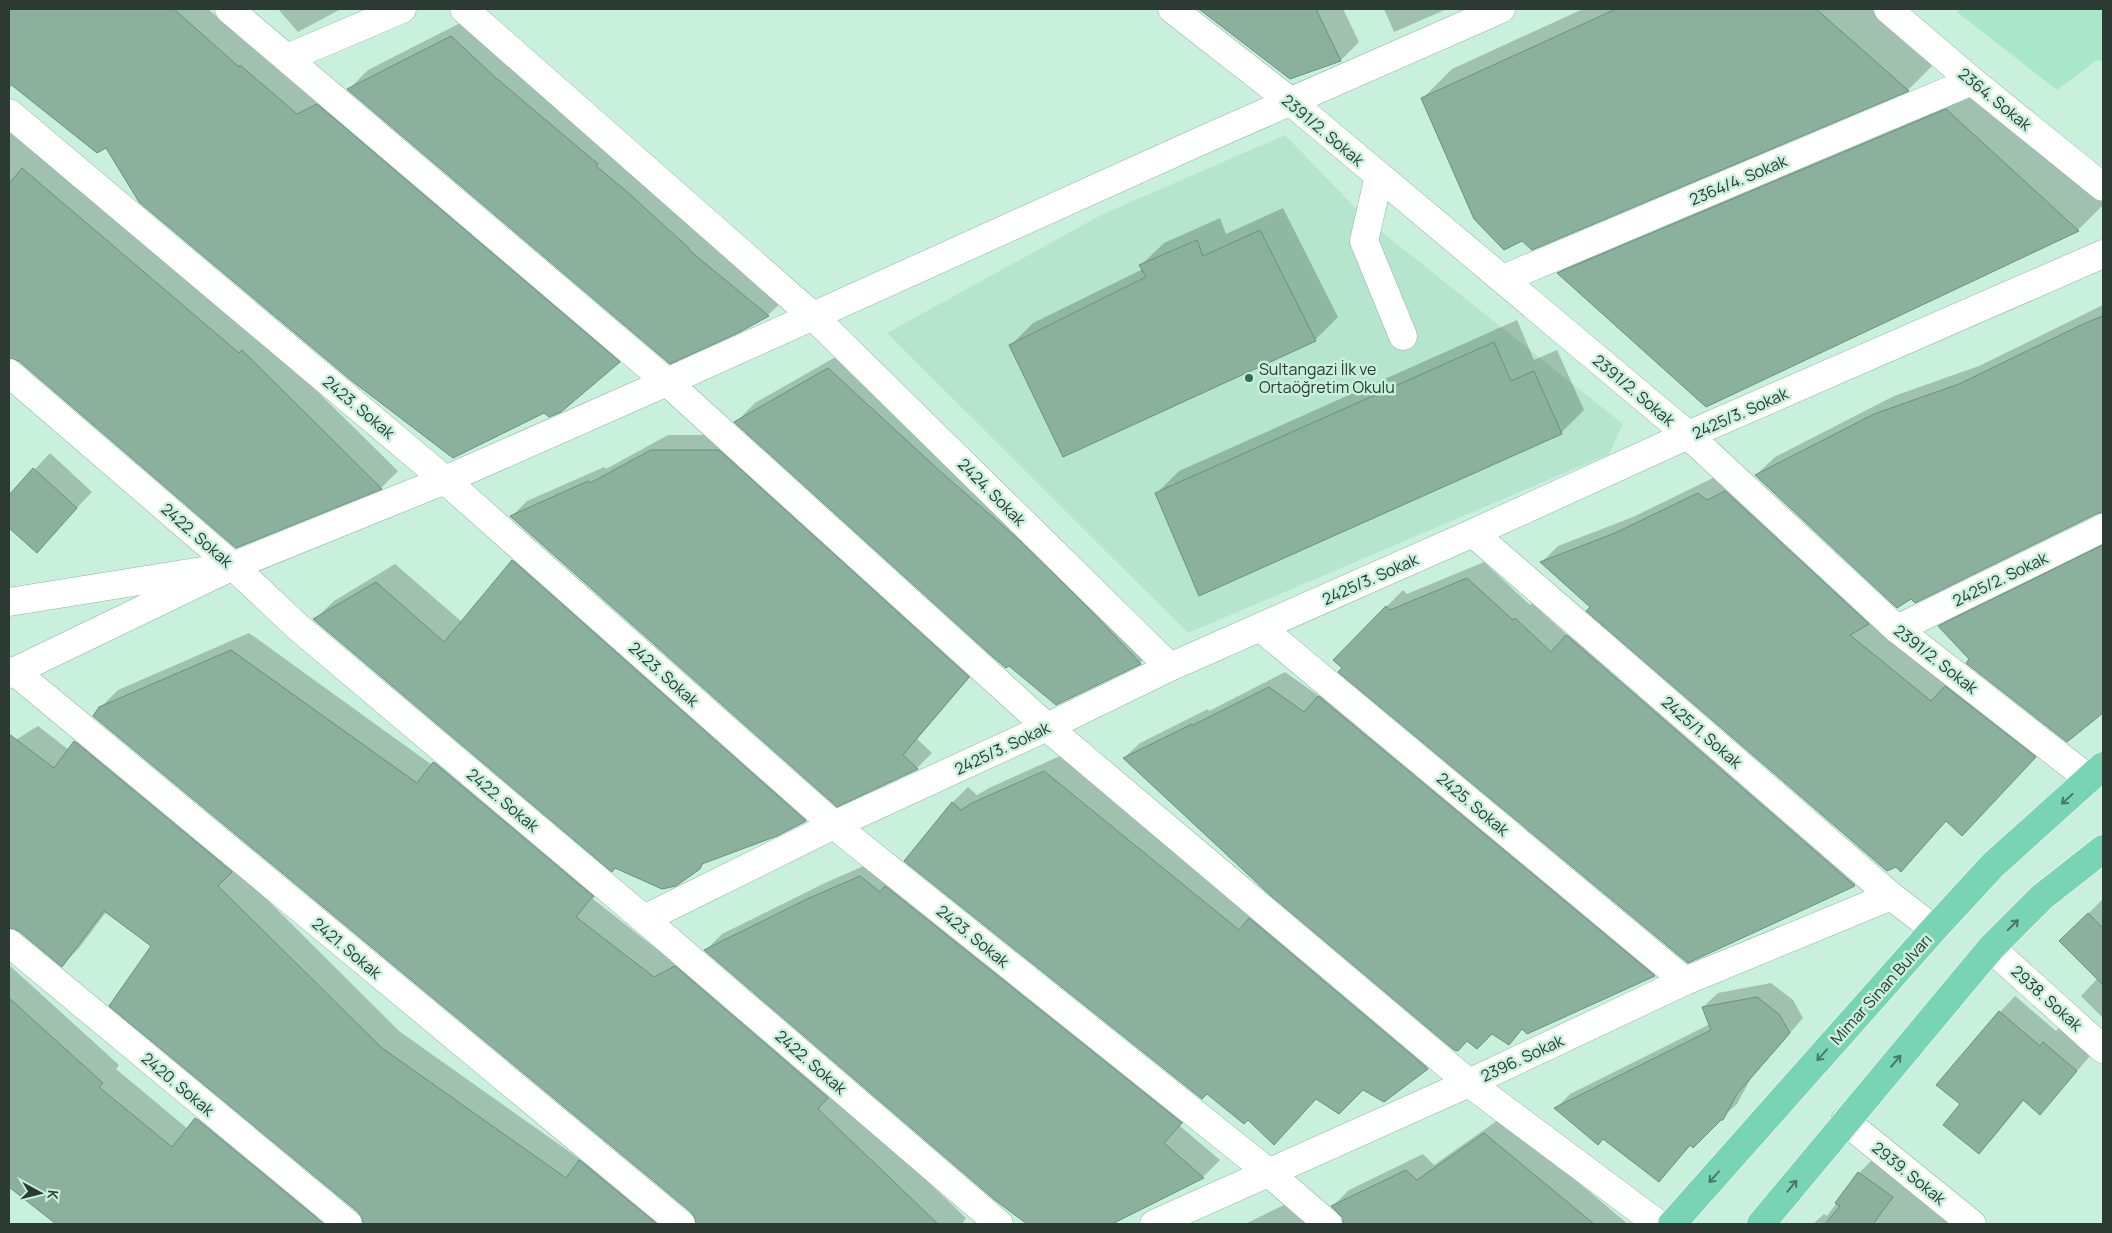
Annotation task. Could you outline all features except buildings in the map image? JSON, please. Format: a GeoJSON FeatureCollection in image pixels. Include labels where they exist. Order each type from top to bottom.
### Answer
{"type":"FeatureCollection","features":[{"type":"Feature","properties":{"kind":"main road","name":"Mimar Sinan Bulvarı"},"geometry":{"type":"LineString","coordinates":[[1672,1224],[1993,865],[2096,773]]}},
{"type":"Feature","properties":{"kind":"main road"},"geometry":{"type":"LineString","coordinates":[[1761,1224],[1991,948],[2042,897],[2103,849]]}},
{"type":"Feature","properties":{"kind":"street"},"geometry":{"type":"LineString","coordinates":[[228,9],[667,382],[1048,727],[1469,1083],[1658,1224]]}},
{"type":"Feature","properties":{"kind":"street"},"geometry":{"type":"LineString","coordinates":[[287,58],[402,9]]}},
{"type":"Feature","properties":{"kind":"street","name":"2424. Sokak"},"geometry":{"type":"LineString","coordinates":[[464,9],[814,317],[1170,667]]}},
{"type":"Feature","properties":{"kind":"street","name":"2391/2. Sokak"},"geometry":{"type":"LineString","coordinates":[[1172,9],[1290,102],[1688,435],[1897,629],[2096,773]]}},
{"type":"Feature","properties":{"kind":"street"},"geometry":{"type":"LineString","coordinates":[[11,672],[234,566],[445,480],[1501,9]]}},
{"type":"Feature","properties":{"kind":"street","name":"2364. Sokak"},"geometry":{"type":"LineString","coordinates":[[1888,9],[1972,81],[2103,188]]}},
{"type":"Feature","properties":{"kind":"street","name":"2364/4. Sokak"},"geometry":{"type":"LineString","coordinates":[[1503,279],[1972,81]]}},
{"type":"Feature","properties":{"kind":"street","name":"2423. Sokak"},"geometry":{"type":"LineString","coordinates":[[9,113],[445,480],[834,825],[1268,1172],[1328,1224]]}},
{"type":"Feature","properties":{"kind":"street"},"geometry":{"type":"LineString","coordinates":[[1379,176],[1364,242],[1403,336]]}},
{"type":"Feature","properties":{"kind":"street","name":"2425/3. Sokak"},"geometry":{"type":"LineString","coordinates":[[644,918],[834,825],[1048,727],[1170,667],[1473,533],[1688,435],[2103,254]]}},
{"type":"Feature","properties":{"kind":"street","name":"2422. Sokak"},"geometry":{"type":"LineString","coordinates":[[9,373],[234,566],[299,628],[644,918],[999,1224]]}},
{"type":"Feature","properties":{"kind":"street","name":"2425/2. Sokak"},"geometry":{"type":"LineString","coordinates":[[1897,629],[2103,528]]}},
{"type":"Feature","properties":{"kind":"street","name":"2425/1. Sokak"},"geometry":{"type":"LineString","coordinates":[[1473,533],[1891,896],[1934,929]]}},
{"type":"Feature","properties":{"kind":"street"},"geometry":{"type":"LineString","coordinates":[[9,602],[234,566]]}},
{"type":"Feature","properties":{"kind":"street","name":"2425. Sokak"},"geometry":{"type":"LineString","coordinates":[[1260,627],[1685,981]]}},
{"type":"Feature","properties":{"kind":"street","name":"2421. Sokak"},"geometry":{"type":"LineString","coordinates":[[11,672],[681,1224]]}},
{"type":"Feature","properties":{"kind":"street","name":"2396. Sokak"},"geometry":{"type":"LineString","coordinates":[[1154,1224],[1469,1083],[1685,981],[1891,896]]}},
{"type":"Feature","properties":{"kind":"street","name":"2420. Sokak"},"geometry":{"type":"LineString","coordinates":[[9,943],[348,1224]]}},
{"type":"Feature","properties":{"kind":"street","name":"2938. Sokak"},"geometry":{"type":"LineString","coordinates":[[1991,948],[2103,1049]]}},
{"type":"Feature","properties":{"kind":"street","name":"2939. Sokak"},"geometry":{"type":"LineString","coordinates":[[1845,1121],[1972,1224]]}},
{"type":"Feature","properties":{"kind":"shaded area"},"geometry":{"type":"Polygon","coordinates":[[[1961,9],[2103,9],[2103,62],[2097,60],[2057,90],[1957,12],[1961,9]]]}},
{"type":"Feature","properties":{"kind":"shaded area","name":"Sultangazi İlk ve Ortaöğretim Okulu"},"geometry":{"type":"Polygon","coordinates":[[[1285,135],[1368,221],[1623,424],[1609,454],[1188,633],[887,333],[1103,214],[1285,135]]]}},
{"type":"Feature","properties":{"kind":"place","name":"Sultangazi İlk ve Ortaöğretim Okulu"},"geometry":{"type":"Point","coordinates":[1249,378]}}]}
